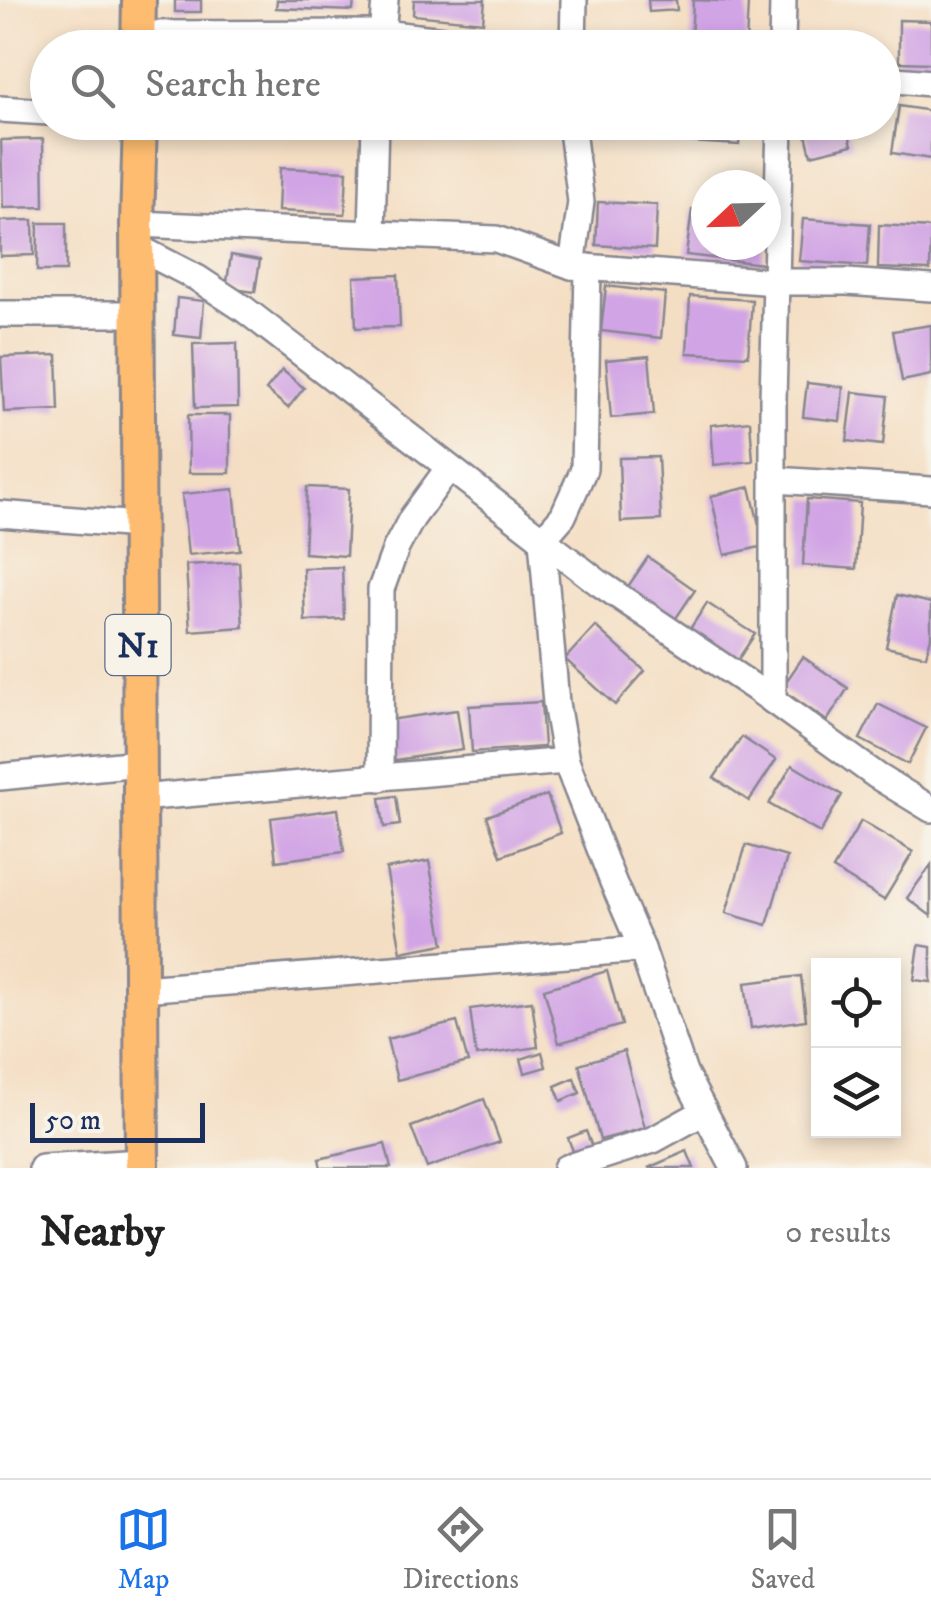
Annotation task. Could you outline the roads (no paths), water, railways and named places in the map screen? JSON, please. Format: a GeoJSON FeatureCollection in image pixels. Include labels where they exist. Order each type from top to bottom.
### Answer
{"type":"FeatureCollection","features":[{"type":"Feature","properties":{"kind":"main road"},"geometry":{"type":"LineString","coordinates":[[138,30],[139,0]]}},
{"type":"Feature","properties":{"kind":"main road","name":"N1"},"geometry":{"type":"LineString","coordinates":[[140,140],[138,762],[142,1165]]}},
{"type":"Feature","properties":{"kind":"street"},"geometry":{"type":"LineString","coordinates":[[382,30],[384,0]]}},
{"type":"Feature","properties":{"kind":"street"},"geometry":{"type":"LineString","coordinates":[[573,30],[574,0]]}},
{"type":"Feature","properties":{"kind":"street"},"geometry":{"type":"LineString","coordinates":[[782,30],[783,0]]}},
{"type":"Feature","properties":{"kind":"street"},"geometry":{"type":"LineString","coordinates":[[901,80],[931,83]]}},
{"type":"Feature","properties":{"kind":"street"},"geometry":{"type":"LineString","coordinates":[[0,109],[30,111]]}},
{"type":"Feature","properties":{"kind":"street"},"geometry":{"type":"LineString","coordinates":[[372,233],[375,140]]}},
{"type":"Feature","properties":{"kind":"street"},"geometry":{"type":"LineString","coordinates":[[573,140],[581,202],[584,468],[563,516],[542,540],[556,702],[566,761],[642,949],[684,1073],[734,1168]]}},
{"type":"Feature","properties":{"kind":"street"},"geometry":{"type":"LineString","coordinates":[[774,702],[774,282],[779,140]]}},
{"type":"Feature","properties":{"kind":"street"},"geometry":{"type":"LineString","coordinates":[[137,236],[372,233],[496,240],[580,266],[774,282],[931,288]]}},
{"type":"Feature","properties":{"kind":"street"},"geometry":{"type":"LineString","coordinates":[[137,236],[373,406],[542,540],[877,776],[931,809]]}},
{"type":"Feature","properties":{"kind":"street"},"geometry":{"type":"LineString","coordinates":[[0,314],[137,314]]}},
{"type":"Feature","properties":{"kind":"street"},"geometry":{"type":"LineString","coordinates":[[380,778],[381,589],[412,518],[448,469]]}},
{"type":"Feature","properties":{"kind":"street"},"geometry":{"type":"LineString","coordinates":[[775,480],[931,490]]}},
{"type":"Feature","properties":{"kind":"street"},"geometry":{"type":"LineString","coordinates":[[0,514],[138,524]]}},
{"type":"Feature","properties":{"kind":"street"},"geometry":{"type":"LineString","coordinates":[[139,798],[566,761]]}},
{"type":"Feature","properties":{"kind":"street"},"geometry":{"type":"LineString","coordinates":[[0,778],[138,762]]}},
{"type":"Feature","properties":{"kind":"street"},"geometry":{"type":"LineString","coordinates":[[142,989],[642,949]]}},
{"type":"Feature","properties":{"kind":"street"},"geometry":{"type":"LineString","coordinates":[[566,1168],[653,1140],[702,1112]]}},
{"type":"Feature","properties":{"kind":"street"},"geometry":{"type":"LineString","coordinates":[[42,1168],[142,1165]]}}]}
